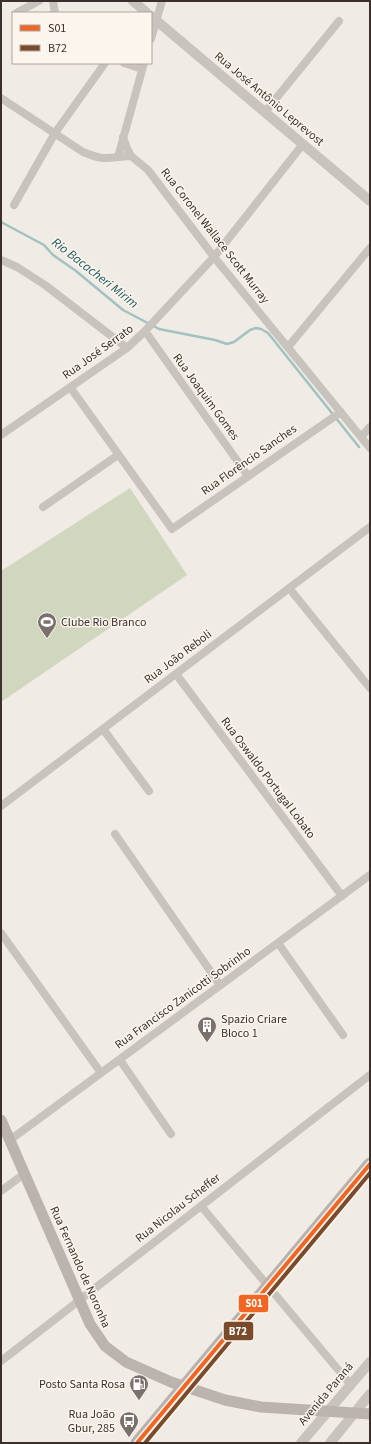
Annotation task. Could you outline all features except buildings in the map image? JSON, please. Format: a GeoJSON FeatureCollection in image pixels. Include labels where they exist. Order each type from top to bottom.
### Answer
{"type":"FeatureCollection","features":[{"type":"Feature","properties":{"kind":"main road","name":"Rua Fernando de Noronha"},"geometry":{"type":"LineString","coordinates":[[1,1120],[94,1332],[105,1346],[117,1357],[142,1370],[184,1386],[225,1400],[250,1406],[370,1414]]}},
{"type":"Feature","properties":{"kind":"main road"},"geometry":{"type":"LineString","coordinates":[[137,1443],[369,1168]]}},
{"type":"Feature","properties":{"kind":"street"},"geometry":{"type":"LineString","coordinates":[[17,12],[39,1]]}},
{"type":"Feature","properties":{"kind":"street"},"geometry":{"type":"LineString","coordinates":[[53,1],[55,12]]}},
{"type":"Feature","properties":{"kind":"street"},"geometry":{"type":"LineString","coordinates":[[133,1],[146,12]]}},
{"type":"Feature","properties":{"kind":"street"},"geometry":{"type":"LineString","coordinates":[[152,32],[154,19],[162,1]]}},
{"type":"Feature","properties":{"kind":"street","name":"Rua José Antônio Leprevost"},"geometry":{"type":"LineString","coordinates":[[154,19],[370,201]]}},
{"type":"Feature","properties":{"kind":"street"},"geometry":{"type":"LineString","coordinates":[[264,112],[339,21]]}},
{"type":"Feature","properties":{"kind":"street"},"geometry":{"type":"LineString","coordinates":[[14,205],[55,133],[104,64]]}},
{"type":"Feature","properties":{"kind":"street"},"geometry":{"type":"LineString","coordinates":[[118,157],[143,66],[130,64]]}},
{"type":"Feature","properties":{"kind":"street"},"geometry":{"type":"LineString","coordinates":[[1,98],[84,152],[97,158],[111,159],[131,156],[123,137]]}},
{"type":"Feature","properties":{"kind":"street","name":"Rua José Serrato"},"geometry":{"type":"LineString","coordinates":[[1,435],[127,348],[214,257],[303,144]]}},
{"type":"Feature","properties":{"kind":"street","name":"Rua Coronel Wallace Scott Murray"},"geometry":{"type":"LineString","coordinates":[[131,156],[148,170],[214,257],[370,448]]}},
{"type":"Feature","properties":{"kind":"street"},"geometry":{"type":"LineString","coordinates":[[288,347],[370,248]]}},
{"type":"Feature","properties":{"kind":"street"},"geometry":{"type":"LineString","coordinates":[[1,260],[17,267],[45,285],[127,348]]}},
{"type":"Feature","properties":{"kind":"street","name":"Rua Joaquim Gomes"},"geometry":{"type":"LineString","coordinates":[[148,327],[248,476]]}},
{"type":"Feature","properties":{"kind":"street"},"geometry":{"type":"LineString","coordinates":[[43,507],[118,455],[70,387]]}},
{"type":"Feature","properties":{"kind":"street","name":"Rua Florêncio Sanches"},"geometry":{"type":"LineString","coordinates":[[118,455],[172,529],[341,412]]}},
{"type":"Feature","properties":{"kind":"street"},"geometry":{"type":"LineString","coordinates":[[361,437],[370,427]]}},
{"type":"Feature","properties":{"kind":"street","name":"Rua João Reboli"},"geometry":{"type":"LineString","coordinates":[[1,806],[370,527]]}},
{"type":"Feature","properties":{"kind":"street"},"geometry":{"type":"LineString","coordinates":[[289,588],[370,688]]}},
{"type":"Feature","properties":{"kind":"street","name":"Rua Oswaldo Portugal Lobato"},"geometry":{"type":"LineString","coordinates":[[176,674],[342,896]]}},
{"type":"Feature","properties":{"kind":"street"},"geometry":{"type":"LineString","coordinates":[[103,729],[149,791]]}},
{"type":"Feature","properties":{"kind":"street"},"geometry":{"type":"LineString","coordinates":[[115,834],[220,985]]}},
{"type":"Feature","properties":{"kind":"street","name":"Rua Francisco Zanicotti Sobrinho"},"geometry":{"type":"LineString","coordinates":[[10,1140],[370,875]]}},
{"type":"Feature","properties":{"kind":"street"},"geometry":{"type":"LineString","coordinates":[[1,933],[101,1073]]}},
{"type":"Feature","properties":{"kind":"street"},"geometry":{"type":"LineString","coordinates":[[278,943],[343,1035]]}},
{"type":"Feature","properties":{"kind":"street"},"geometry":{"type":"LineString","coordinates":[[120,1060],[171,1134]]}},
{"type":"Feature","properties":{"kind":"street","name":"Rua Nicolau Scheffer"},"geometry":{"type":"LineString","coordinates":[[1,1361],[370,1075]]}},
{"type":"Feature","properties":{"kind":"street"},"geometry":{"type":"LineString","coordinates":[[1,1191],[24,1174]]}},
{"type":"Feature","properties":{"kind":"street"},"geometry":{"type":"LineString","coordinates":[[201,1206],[351,1385]]}},
{"type":"Feature","properties":{"kind":"street","name":"Avenida Paraná"},"geometry":{"type":"LineString","coordinates":[[301,1443],[370,1362]]}},
{"type":"Feature","properties":{"kind":"street"},"geometry":{"type":"LineString","coordinates":[[330,1443],[348,1413],[370,1394]]}},
{"type":"Feature","properties":{"kind":"green space","name":"Clube Rio Branco"},"geometry":{"type":"Polygon","coordinates":[[[130,488],[187,575],[1,702],[1,571],[130,488]]]}},
{"type":"Feature","properties":{"kind":"waterway","name":"Rio Bacacheri Mirim"},"geometry":{"type":"LineString","coordinates":[[1,222],[44,245],[53,255],[76,271],[123,310],[159,329],[215,340],[227,344],[234,342],[250,330],[256,328],[268,333],[359,447]]}},
{"type":"Feature","properties":{"kind":"transit line","name":"S01"},"geometry":{"type":"LineString","coordinates":[[137,1443],[370,1164]]}},
{"type":"Feature","properties":{"kind":"transit line","name":"B72"},"geometry":{"type":"LineString","coordinates":[[145,1443],[370,1173]]}},
{"type":"Feature","properties":{"kind":"place","name":"Clube Rio Branco"},"geometry":{"type":"Point","coordinates":[47,639]}},
{"type":"Feature","properties":{"kind":"place","name":"Spazio Criare Bloco 1"},"geometry":{"type":"Point","coordinates":[207,1043]}},
{"type":"Feature","properties":{"kind":"place","name":"Posto Santa Rosa"},"geometry":{"type":"Point","coordinates":[139,1401]}},
{"type":"Feature","properties":{"kind":"place","name":"Rua João Gbur, 285"},"geometry":{"type":"Point","coordinates":[129,1438]}}]}
